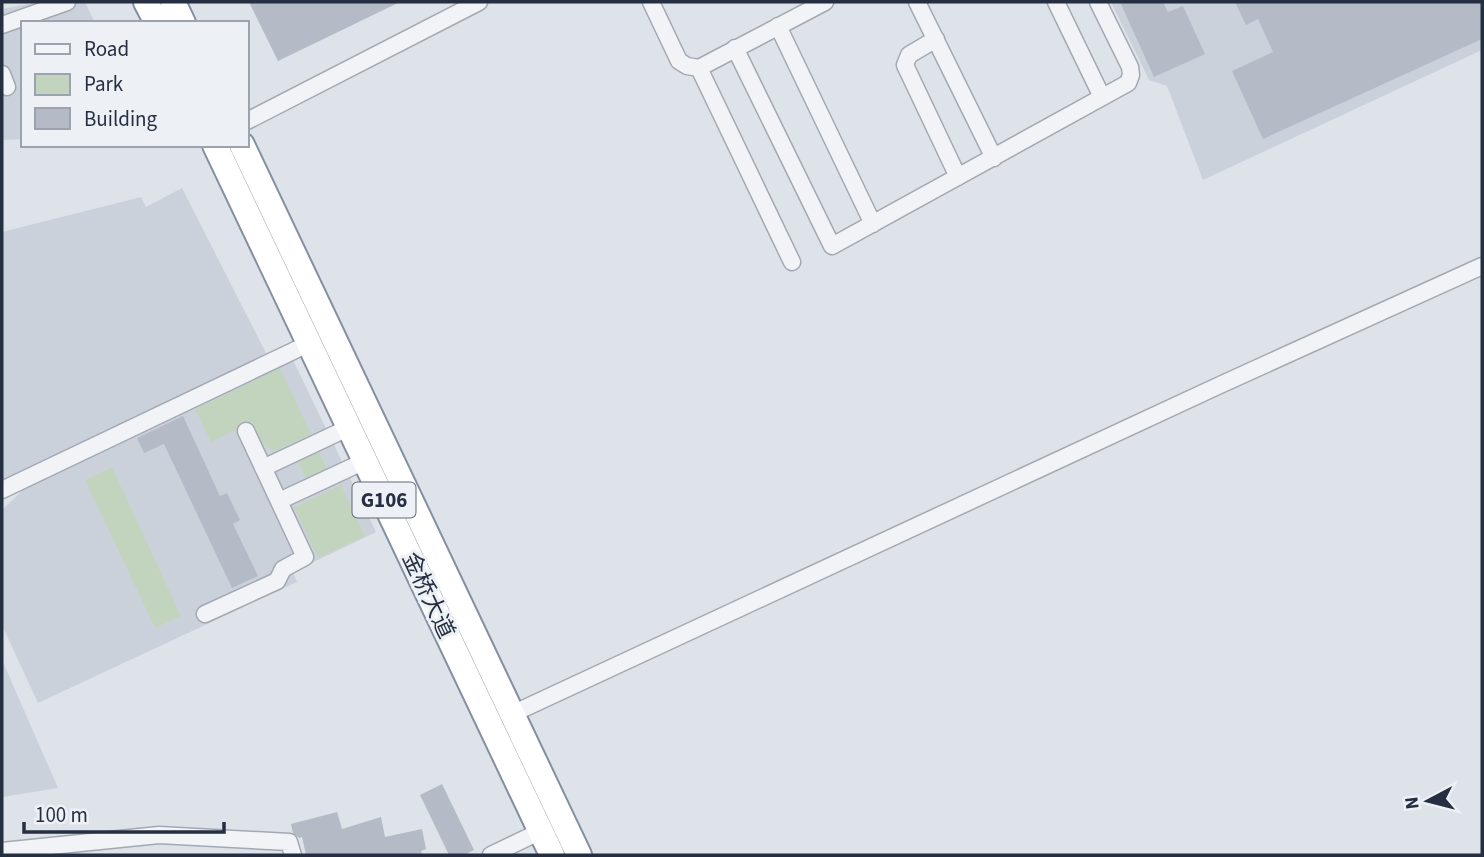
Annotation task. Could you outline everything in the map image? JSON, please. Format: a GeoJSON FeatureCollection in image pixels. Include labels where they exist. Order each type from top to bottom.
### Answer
{"type":"FeatureCollection","features":[{"type":"Feature","properties":{"kind":"highway"},"geometry":{"type":"LineString","coordinates":[[146,2],[156,21]]}},
{"type":"Feature","properties":{"kind":"highway"},"geometry":{"type":"LineString","coordinates":[[173,2],[182,21]]}},
{"type":"Feature","properties":{"kind":"highway","name":"金桥大道"},"geometry":{"type":"LineString","coordinates":[[216,147],[552,855]]}},
{"type":"Feature","properties":{"kind":"highway","name":"金桥大道"},"geometry":{"type":"LineString","coordinates":[[243,147],[579,855]]}},
{"type":"Feature","properties":{"kind":"street"},"geometry":{"type":"LineString","coordinates":[[2,25],[67,2]]}},
{"type":"Feature","properties":{"kind":"street"},"geometry":{"type":"LineString","coordinates":[[248,120],[480,2]]}},
{"type":"Feature","properties":{"kind":"street"},"geometry":{"type":"LineString","coordinates":[[651,2],[678,61],[699,68],[825,2]]}},
{"type":"Feature","properties":{"kind":"street"},"geometry":{"type":"LineString","coordinates":[[918,2],[994,158]]}},
{"type":"Feature","properties":{"kind":"street"},"geometry":{"type":"LineString","coordinates":[[1056,2],[1102,97]]}},
{"type":"Feature","properties":{"kind":"street"},"geometry":{"type":"LineString","coordinates":[[735,48],[832,246],[1128,83],[1130,67],[1098,2]]}},
{"type":"Feature","properties":{"kind":"street"},"geometry":{"type":"LineString","coordinates":[[778,26],[873,224]]}},
{"type":"Feature","properties":{"kind":"street"},"geometry":{"type":"LineString","coordinates":[[936,39],[909,55],[905,65],[958,177]]}},
{"type":"Feature","properties":{"kind":"street"},"geometry":{"type":"LineString","coordinates":[[699,68],[792,262]]}},
{"type":"Feature","properties":{"kind":"street"},"geometry":{"type":"LineString","coordinates":[[512,714],[1482,266]]}},
{"type":"Feature","properties":{"kind":"street"},"geometry":{"type":"LineString","coordinates":[[2,490],[310,343]]}},
{"type":"Feature","properties":{"kind":"street"},"geometry":{"type":"LineString","coordinates":[[263,468],[350,427]]}},
{"type":"Feature","properties":{"kind":"street"},"geometry":{"type":"LineString","coordinates":[[205,614],[277,580],[283,569],[305,557],[246,431]]}},
{"type":"Feature","properties":{"kind":"street"},"geometry":{"type":"LineString","coordinates":[[279,502],[365,460]]}},
{"type":"Feature","properties":{"kind":"street"},"geometry":{"type":"LineString","coordinates":[[491,855],[541,831]]}},
{"type":"Feature","properties":{"kind":"street"},"geometry":{"type":"LineString","coordinates":[[2,851],[159,835],[289,842],[293,855]]}},
{"type":"Feature","properties":{"kind":"shaded area"},"geometry":{"type":"Polygon","coordinates":[[[40,2],[85,2],[94,21],[21,21],[21,139],[2,140],[2,9],[40,2]]]}},
{"type":"Feature","properties":{"kind":"shaded area"},"geometry":{"type":"Polygon","coordinates":[[[1111,2],[1482,2],[1482,50],[1203,180],[1167,86],[1149,80],[1111,2]]]}},
{"type":"Feature","properties":{"kind":"shaded area"},"geometry":{"type":"Polygon","coordinates":[[[182,188],[267,355],[2,480],[2,232],[141,197],[146,207],[182,188]]]}},
{"type":"Feature","properties":{"kind":"shaded area"},"geometry":{"type":"Polygon","coordinates":[[[292,358],[376,532],[293,572],[297,582],[38,703],[2,625],[2,510],[25,488],[292,358]]]}},
{"type":"Feature","properties":{"kind":"shaded area"},"geometry":{"type":"Polygon","coordinates":[[[2,660],[58,788],[2,797],[2,660]]]}},
{"type":"Feature","properties":{"kind":"green space"},"geometry":{"type":"Polygon","coordinates":[[[280,368],[311,434],[275,451],[263,445],[252,422],[211,442],[195,409],[280,368]]]}},
{"type":"Feature","properties":{"kind":"green space"},"geometry":{"type":"Polygon","coordinates":[[[318,450],[328,471],[307,481],[297,460],[318,450]]]}},
{"type":"Feature","properties":{"kind":"green space"},"geometry":{"type":"Polygon","coordinates":[[[112,467],[181,616],[155,628],[85,480],[112,467]]]}},
{"type":"Feature","properties":{"kind":"green space"},"geometry":{"type":"Polygon","coordinates":[[[341,485],[365,536],[318,558],[294,507],[341,485]]]}},
{"type":"Feature","properties":{"kind":"building"},"geometry":{"type":"Polygon","coordinates":[[[249,2],[400,2],[278,61],[249,2]]]}},
{"type":"Feature","properties":{"kind":"building"},"geometry":{"type":"Polygon","coordinates":[[[1120,2],[1163,2],[1168,12],[1183,6],[1205,54],[1154,77],[1120,2]]]}},
{"type":"Feature","properties":{"kind":"building"},"geometry":{"type":"Polygon","coordinates":[[[1235,2],[1482,2],[1482,39],[1263,139],[1232,71],[1273,52],[1258,19],[1246,25],[1235,2]]]}},
{"type":"Feature","properties":{"kind":"building"},"geometry":{"type":"Polygon","coordinates":[[[183,416],[220,496],[227,493],[240,520],[233,524],[258,576],[232,588],[164,444],[144,453],[137,438],[183,416]]]}},
{"type":"Feature","properties":{"kind":"building"},"geometry":{"type":"Polygon","coordinates":[[[442,784],[474,850],[464,855],[449,855],[420,795],[442,784]]]}},
{"type":"Feature","properties":{"kind":"building"},"geometry":{"type":"Polygon","coordinates":[[[337,812],[342,829],[381,817],[385,837],[422,829],[426,849],[421,851],[422,855],[306,855],[302,837],[299,838],[293,833],[291,824],[337,812]]]}}]}
